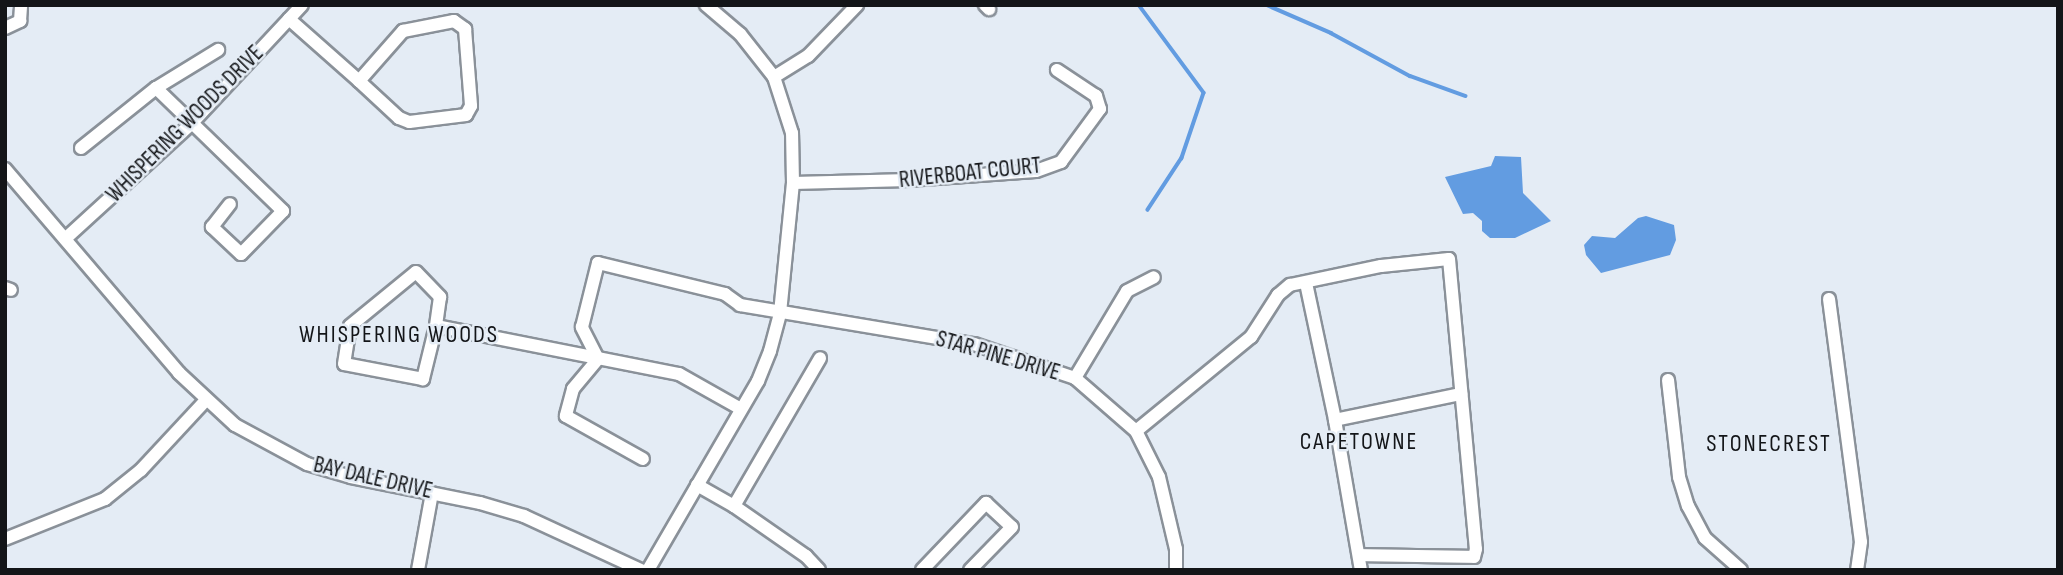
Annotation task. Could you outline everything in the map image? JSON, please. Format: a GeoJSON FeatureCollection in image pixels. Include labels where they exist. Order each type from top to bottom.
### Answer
{"type":"FeatureCollection","features":[{"type":"Feature","properties":{"kind":"street"},"geometry":{"type":"LineString","coordinates":[[5,28],[20,21],[21,5]]}},
{"type":"Feature","properties":{"kind":"street","name":"WHISPERING WOODS DRIVE"},"geometry":{"type":"LineString","coordinates":[[65,239],[192,124],[302,5]]}},
{"type":"Feature","properties":{"kind":"street"},"geometry":{"type":"LineString","coordinates":[[648,570],[758,380],[779,313],[793,183],[792,133],[774,77],[740,34],[706,5]]}},
{"type":"Feature","properties":{"kind":"street"},"geometry":{"type":"LineString","coordinates":[[774,77],[808,56],[857,5]]}},
{"type":"Feature","properties":{"kind":"street"},"geometry":{"type":"LineString","coordinates":[[289,19],[398,118],[409,122],[466,115],[471,106],[465,29],[454,21],[403,31],[359,81]]}},
{"type":"Feature","properties":{"kind":"street"},"geometry":{"type":"LineString","coordinates":[[80,148],[156,88],[218,50]]}},
{"type":"Feature","properties":{"kind":"street","name":"RIVERBOAT COURT"},"geometry":{"type":"LineString","coordinates":[[793,183],[909,180],[1023,172],[1061,162],[1100,109],[1096,96],[1057,70]]}},
{"type":"Feature","properties":{"kind":"street"},"geometry":{"type":"LineString","coordinates":[[156,88],[283,211],[241,254],[212,227],[230,204]]}},
{"type":"Feature","properties":{"kind":"street","name":"BAY DALE DRIVE"},"geometry":{"type":"LineString","coordinates":[[5,169],[179,373],[235,425],[307,464],[351,477],[432,493],[524,516],[641,570]]}},
{"type":"Feature","properties":{"kind":"street"},"geometry":{"type":"LineString","coordinates":[[1136,431],[1251,337],[1278,295],[1290,285],[1381,266],[1449,260],[1476,549],[1474,557],[1360,555]]}},
{"type":"Feature","properties":{"kind":"street","name":"STAR PINE DRIVE"},"geometry":{"type":"LineString","coordinates":[[598,359],[584,338],[582,327],[598,262],[725,294],[740,305],[974,344],[1075,378],[1136,431],[1158,477],[1175,549],[1176,570]]}},
{"type":"Feature","properties":{"kind":"street"},"geometry":{"type":"LineString","coordinates":[[416,272],[440,297],[436,327],[423,379],[344,365],[351,326],[416,272]]}},
{"type":"Feature","properties":{"kind":"street"},"geometry":{"type":"LineString","coordinates":[[1075,378],[1127,291],[1154,277]]}},
{"type":"Feature","properties":{"kind":"street"},"geometry":{"type":"LineString","coordinates":[[1306,283],[1335,420],[1361,570]]}},
{"type":"Feature","properties":{"kind":"street"},"geometry":{"type":"LineString","coordinates":[[1829,299],[1861,542],[1857,570]]}},
{"type":"Feature","properties":{"kind":"street"},"geometry":{"type":"LineString","coordinates":[[436,327],[598,359],[620,360],[679,374],[741,409]]}},
{"type":"Feature","properties":{"kind":"street"},"geometry":{"type":"LineString","coordinates":[[734,506],[820,358]]}},
{"type":"Feature","properties":{"kind":"street"},"geometry":{"type":"LineString","coordinates":[[598,359],[573,389],[566,416],[643,459]]}},
{"type":"Feature","properties":{"kind":"street"},"geometry":{"type":"LineString","coordinates":[[1668,380],[1679,477],[1688,506],[1705,538],[1741,570]]}},
{"type":"Feature","properties":{"kind":"street"},"geometry":{"type":"LineString","coordinates":[[1335,420],[1461,394]]}},
{"type":"Feature","properties":{"kind":"street"},"geometry":{"type":"LineString","coordinates":[[5,539],[105,499],[141,470],[206,400]]}},
{"type":"Feature","properties":{"kind":"street"},"geometry":{"type":"LineString","coordinates":[[697,485],[734,506],[806,556],[819,570]]}},
{"type":"Feature","properties":{"kind":"street"},"geometry":{"type":"LineString","coordinates":[[418,570],[432,493]]}},
{"type":"Feature","properties":{"kind":"street"},"geometry":{"type":"LineString","coordinates":[[922,570],[986,503],[1012,527],[970,570]]}},
{"type":"Feature","properties":{"kind":"water"},"geometry":{"type":"Polygon","coordinates":[[[1495,156],[1521,157],[1523,193],[1551,221],[1515,238],[1490,238],[1482,231],[1482,221],[1473,213],[1463,214],[1445,177],[1491,166],[1495,156]]]}},
{"type":"Feature","properties":{"kind":"water"},"geometry":{"type":"Polygon","coordinates":[[[1646,216],[1674,225],[1676,240],[1670,255],[1601,273],[1586,255],[1584,245],[1592,236],[1615,238],[1638,218],[1646,216]]]}},
{"type":"Feature","properties":{"kind":"waterway"},"geometry":{"type":"LineString","coordinates":[[1139,5],[1204,93],[1182,158],[1148,210]]}},
{"type":"Feature","properties":{"kind":"waterway"},"geometry":{"type":"LineString","coordinates":[[1267,5],[1331,33],[1410,76],[1466,96]]}},
{"type":"Feature","properties":{"kind":"district","name":"WHISPERING WOODS"},"geometry":{"type":"Point","coordinates":[399,335]}},
{"type":"Feature","properties":{"kind":"district","name":"CAPETOWNE"},"geometry":{"type":"Point","coordinates":[1359,442]}},
{"type":"Feature","properties":{"kind":"district","name":"STONECREST"},"geometry":{"type":"Point","coordinates":[1769,444]}}]}
